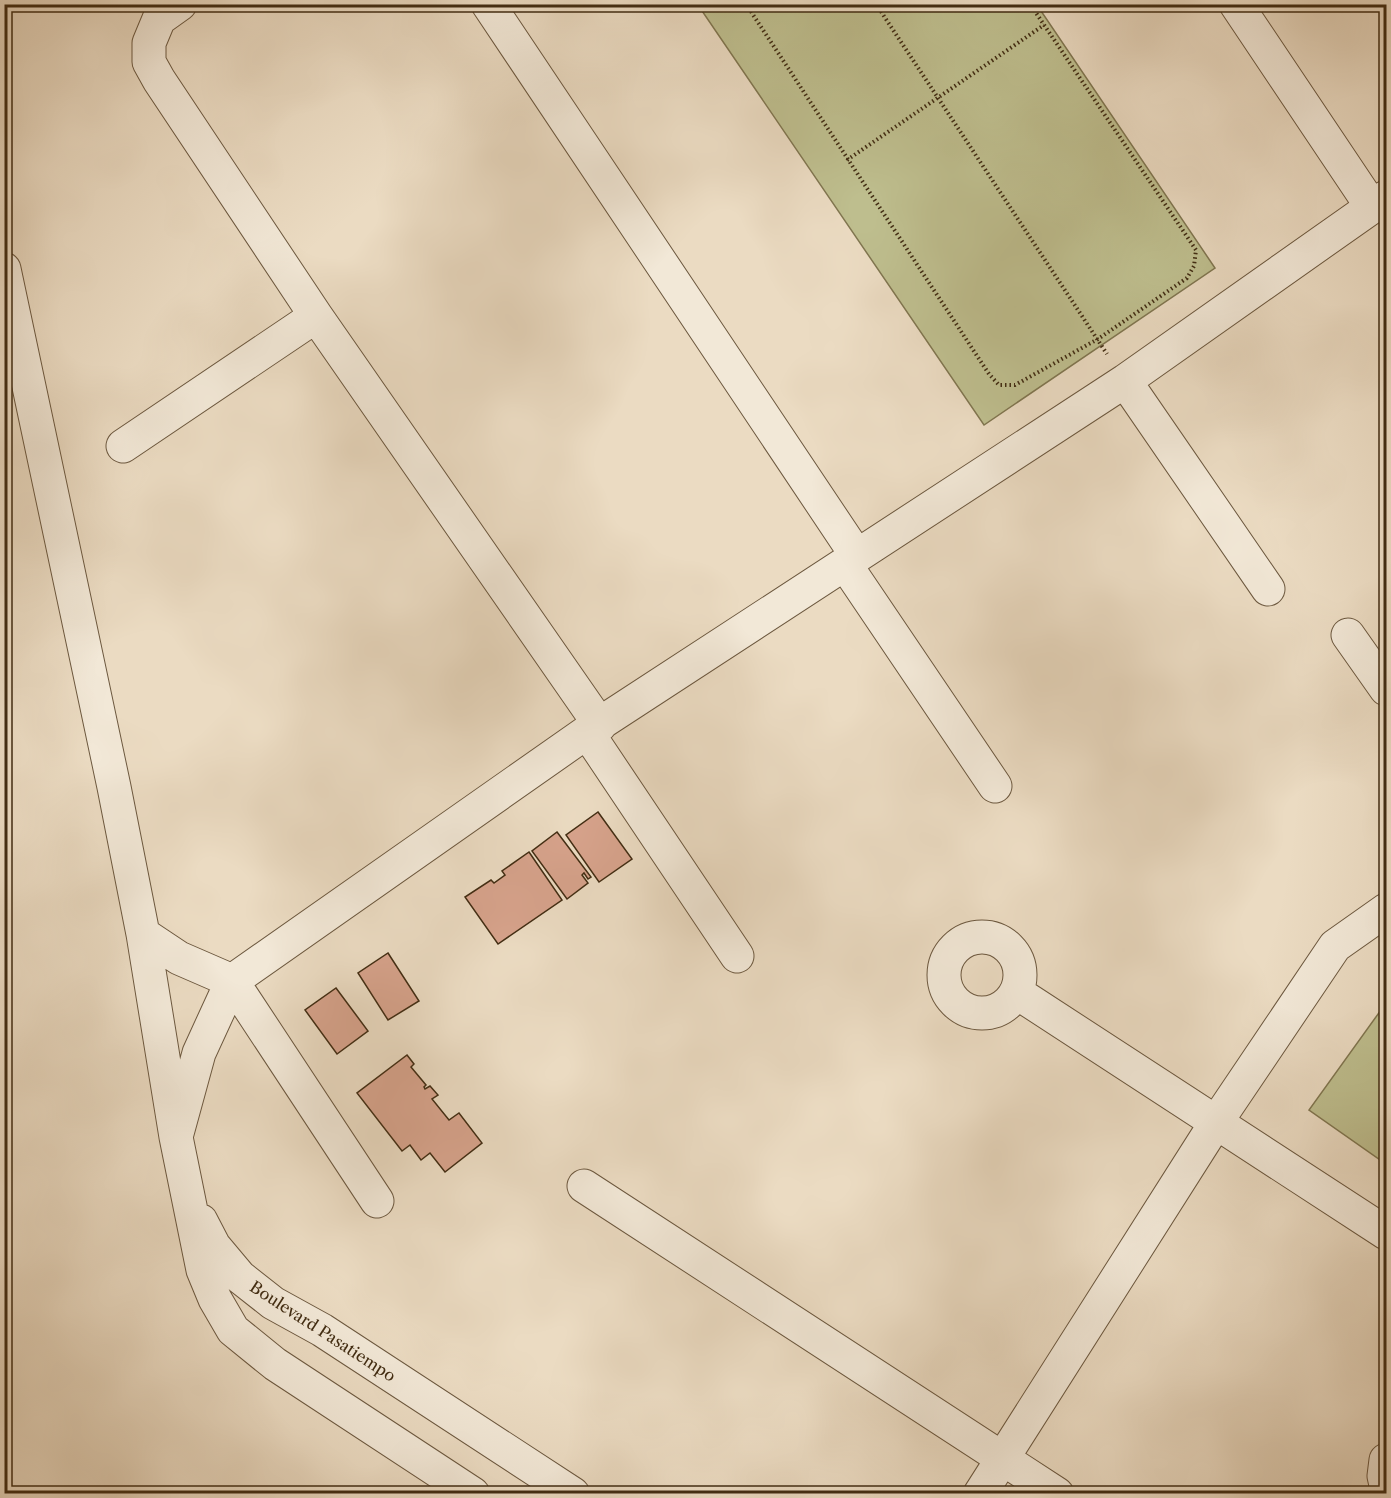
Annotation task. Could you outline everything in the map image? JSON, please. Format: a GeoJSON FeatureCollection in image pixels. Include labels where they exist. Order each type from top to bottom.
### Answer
{"type":"FeatureCollection","features":[{"type":"Feature","properties":{"kind":"street"},"geometry":{"type":"LineString","coordinates":[[180,4],[159,19],[149,43],[149,62],[316,316],[594,728],[737,956]]}},
{"type":"Feature","properties":{"kind":"street"},"geometry":{"type":"LineString","coordinates":[[488,4],[851,560],[995,786]]}},
{"type":"Feature","properties":{"kind":"street"},"geometry":{"type":"LineString","coordinates":[[176,1137],[199,1053],[232,981],[594,728],[1125,381],[1382,202],[1236,4]]}},
{"type":"Feature","properties":{"kind":"street"},"geometry":{"type":"LineString","coordinates":[[4,269],[143,934],[176,1137],[203,1270],[215,1299],[233,1330],[275,1364],[473,1494]]}},
{"type":"Feature","properties":{"kind":"street"},"geometry":{"type":"LineString","coordinates":[[123,446],[316,316]]}},
{"type":"Feature","properties":{"kind":"street"},"geometry":{"type":"LineString","coordinates":[[1125,381],[1268,589]]}},
{"type":"Feature","properties":{"kind":"street"},"geometry":{"type":"LineString","coordinates":[[1348,635],[1386,689]]}},
{"type":"Feature","properties":{"kind":"street"},"geometry":{"type":"LineString","coordinates":[[980,1494],[1217,1121],[1335,946],[1386,910]]}},
{"type":"Feature","properties":{"kind":"street"},"geometry":{"type":"LineString","coordinates":[[143,934],[179,958],[232,981],[377,1201]]}},
{"type":"Feature","properties":{"kind":"street"},"geometry":{"type":"LineString","coordinates":[[1016,992],[1386,1233]]}},
{"type":"Feature","properties":{"kind":"street"},"geometry":{"type":"LineString","coordinates":[[584,1186],[1057,1494]]}},
{"type":"Feature","properties":{"kind":"street","name":"Boulevard Pasatiempo"},"geometry":{"type":"LineString","coordinates":[[189,1199],[214,1246],[240,1277],[273,1303],[322,1330],[573,1494]]}},
{"type":"Feature","properties":{"kind":"street"},"geometry":{"type":"LineString","coordinates":[[1386,1460],[1384,1476],[1386,1485]]}},
{"type":"Feature","properties":{"kind":"path"},"geometry":{"type":"LineString","coordinates":[[746,4],[989,374],[999,385],[1015,385],[1098,339],[1187,278],[1194,266],[1196,250],[1030,4]]}},
{"type":"Feature","properties":{"kind":"path"},"geometry":{"type":"LineString","coordinates":[[876,4],[1125,381]]}},
{"type":"Feature","properties":{"kind":"path"},"geometry":{"type":"LineString","coordinates":[[847,160],[1044,25]]}},
{"type":"Feature","properties":{"kind":"green space"},"geometry":{"type":"Polygon","coordinates":[[[698,5],[1037,5],[1215,268],[984,425],[698,5]]]}},
{"type":"Feature","properties":{"kind":"green space"},"geometry":{"type":"Polygon","coordinates":[[[1386,1003],[1386,1164],[1309,1110],[1386,1003]]]}},
{"type":"Feature","properties":{"kind":"building"},"geometry":{"type":"Polygon","coordinates":[[[598,812],[632,859],[599,882],[566,835],[598,812]]]}},
{"type":"Feature","properties":{"kind":"building"},"geometry":{"type":"Polygon","coordinates":[[[557,832],[591,877],[588,879],[584,873],[582,875],[588,883],[567,899],[532,851],[557,832]]]}},
{"type":"Feature","properties":{"kind":"building"},"geometry":{"type":"Polygon","coordinates":[[[529,852],[562,900],[498,944],[465,897],[491,880],[494,883],[505,875],[502,871],[529,852]]]}},
{"type":"Feature","properties":{"kind":"building"},"geometry":{"type":"Polygon","coordinates":[[[388,953],[419,1001],[388,1020],[358,973],[388,953]]]}},
{"type":"Feature","properties":{"kind":"building"},"geometry":{"type":"Polygon","coordinates":[[[336,988],[368,1031],[337,1054],[305,1010],[336,988]]]}},
{"type":"Feature","properties":{"kind":"building"},"geometry":{"type":"Polygon","coordinates":[[[407,1055],[414,1064],[411,1067],[426,1085],[425,1089],[430,1086],[438,1095],[432,1099],[449,1120],[459,1113],[482,1143],[445,1172],[430,1153],[421,1160],[410,1145],[402,1151],[357,1093],[407,1055]]]}}]}
